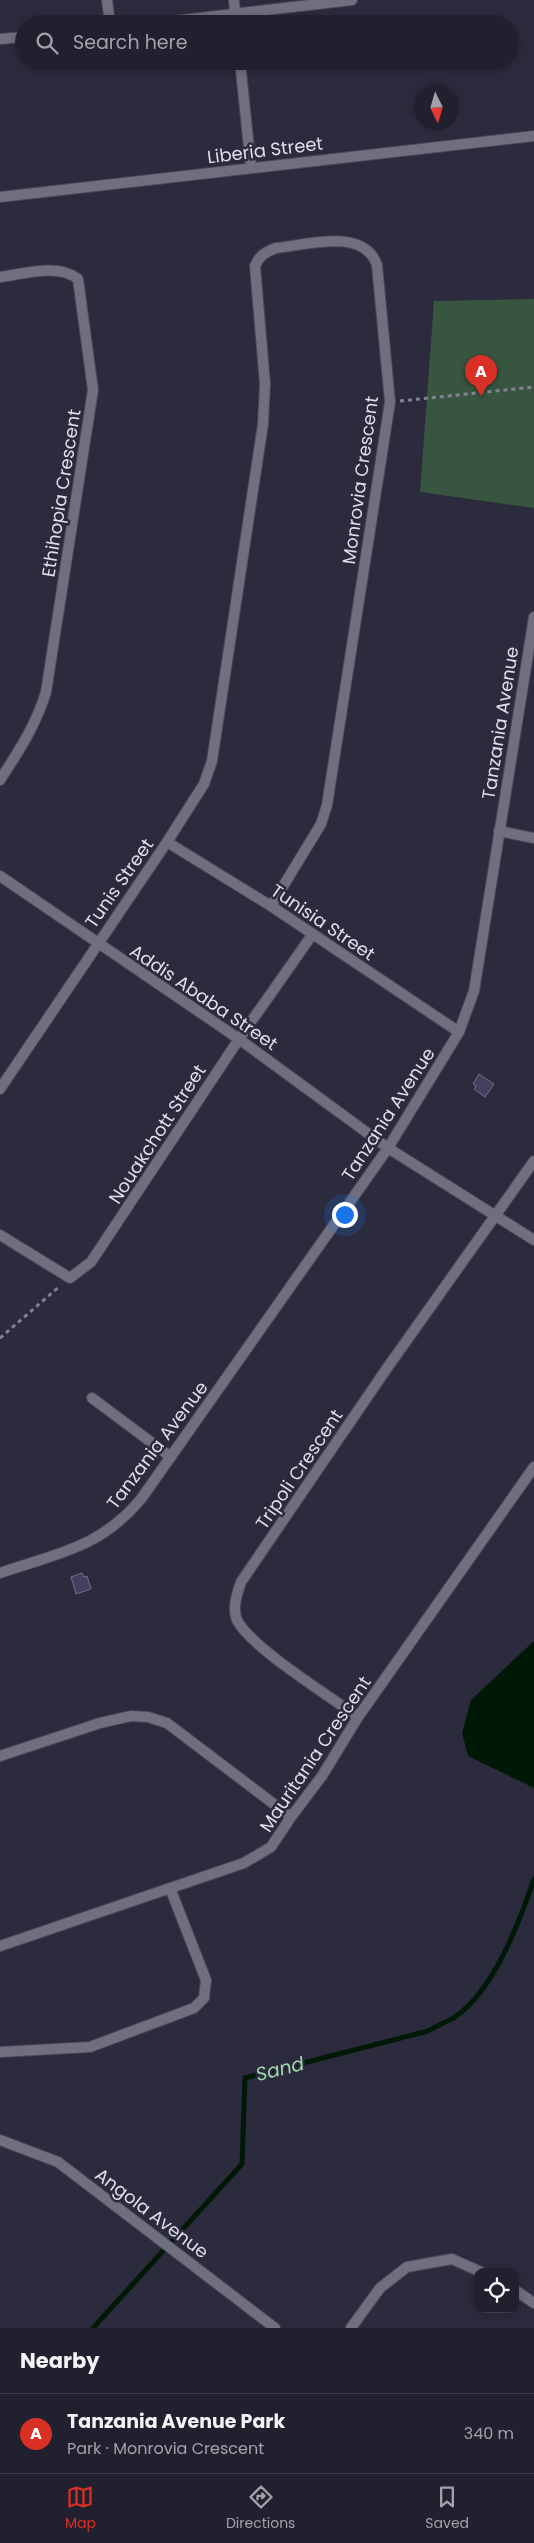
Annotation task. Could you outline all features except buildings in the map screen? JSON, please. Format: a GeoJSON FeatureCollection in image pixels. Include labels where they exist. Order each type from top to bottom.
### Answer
{"type":"FeatureCollection","features":[{"type":"Feature","properties":{"kind":"street"},"geometry":{"type":"LineString","coordinates":[[107,0],[109,15]]}},
{"type":"Feature","properties":{"kind":"street"},"geometry":{"type":"LineString","coordinates":[[234,0],[236,15]]}},
{"type":"Feature","properties":{"kind":"street"},"geometry":{"type":"LineString","coordinates":[[260,15],[352,0]]}},
{"type":"Feature","properties":{"kind":"street"},"geometry":{"type":"LineString","coordinates":[[0,39],[15,38]]}},
{"type":"Feature","properties":{"kind":"street"},"geometry":{"type":"LineString","coordinates":[[241,70],[251,168]]}},
{"type":"Feature","properties":{"kind":"street","name":"Liberia Street"},"geometry":{"type":"LineString","coordinates":[[0,197],[534,136]]}},
{"type":"Feature","properties":{"kind":"street","name":"Monrovia Crescent"},"geometry":{"type":"LineString","coordinates":[[167,842],[204,784],[212,762],[263,424],[265,384],[254,277],[258,259],[266,252],[276,248],[343,241],[366,248],[373,255],[376,265],[390,402],[327,805],[321,824],[272,906]]}},
{"type":"Feature","properties":{"kind":"street","name":"Ethihopia Crescent"},"geometry":{"type":"LineString","coordinates":[[0,277],[59,270],[69,272],[78,279],[93,390],[46,692],[40,714],[0,780]]}},
{"type":"Feature","properties":{"kind":"street","name":"Tanzania Avenue"},"geometry":{"type":"LineString","coordinates":[[0,1573],[88,1543],[106,1533],[124,1519],[170,1457],[388,1148],[459,1032],[474,992],[534,617]]}},
{"type":"Feature","properties":{"kind":"street"},"geometry":{"type":"LineString","coordinates":[[499,831],[534,838]]}},
{"type":"Feature","properties":{"kind":"street","name":"Tunisia Street"},"geometry":{"type":"LineString","coordinates":[[167,842],[272,906],[312,935],[459,1032]]}},
{"type":"Feature","properties":{"kind":"street","name":"Tunis Street"},"geometry":{"type":"LineString","coordinates":[[0,1089],[167,842]]}},
{"type":"Feature","properties":{"kind":"street","name":"Addis Ababa Street"},"geometry":{"type":"LineString","coordinates":[[0,876],[239,1039],[388,1148]]}},
{"type":"Feature","properties":{"kind":"street","name":"Nouakchott Street"},"geometry":{"type":"LineString","coordinates":[[70,1278],[92,1262],[239,1039],[312,935]]}},
{"type":"Feature","properties":{"kind":"street"},"geometry":{"type":"LineString","coordinates":[[388,1148],[534,1240]]}},
{"type":"Feature","properties":{"kind":"street","name":"Tripoli Crescent"},"geometry":{"type":"LineString","coordinates":[[358,1717],[256,1643],[236,1619],[237,1594],[252,1566],[494,1215],[534,1161]]}},
{"type":"Feature","properties":{"kind":"street"},"geometry":{"type":"LineString","coordinates":[[0,1235],[70,1278]]}},
{"type":"Feature","properties":{"kind":"street"},"geometry":{"type":"LineString","coordinates":[[92,1398],[170,1457]]}},
{"type":"Feature","properties":{"kind":"street","name":"Mauritania Crescent"},"geometry":{"type":"LineString","coordinates":[[0,1946],[244,1864],[272,1847],[291,1817],[322,1776],[358,1717],[534,1467]]}},
{"type":"Feature","properties":{"kind":"street"},"geometry":{"type":"LineString","coordinates":[[0,1756],[100,1723],[131,1716],[148,1716],[167,1723],[291,1817]]}},
{"type":"Feature","properties":{"kind":"street"},"geometry":{"type":"LineString","coordinates":[[0,2052],[90,2047],[184,2013],[200,2003],[206,1992],[206,1980],[170,1888]]}},
{"type":"Feature","properties":{"kind":"street","name":"Angola Avenue"},"geometry":{"type":"LineString","coordinates":[[0,2140],[58,2162],[276,2328]]}},
{"type":"Feature","properties":{"kind":"street"},"geometry":{"type":"LineString","coordinates":[[352,2328],[380,2288],[407,2267],[452,2259],[474,2269]]}},
{"type":"Feature","properties":{"kind":"street"},"geometry":{"type":"LineString","coordinates":[[519,2293],[534,2303]]}},
{"type":"Feature","properties":{"kind":"path"},"geometry":{"type":"LineString","coordinates":[[390,402],[534,387]]}},
{"type":"Feature","properties":{"kind":"path"},"geometry":{"type":"LineString","coordinates":[[0,1338],[70,1278]]}},
{"type":"Feature","properties":{"kind":"shaded area"},"geometry":{"type":"Polygon","coordinates":[[[534,299],[534,508],[420,492],[434,301],[534,299]]]}},
{"type":"Feature","properties":{"kind":"shaded area"},"geometry":{"type":"Polygon","coordinates":[[[534,1641],[534,1788],[468,1756],[462,1733],[471,1700],[534,1641]]]}},
{"type":"Feature","properties":{"kind":"waterway","name":"Sand"},"geometry":{"type":"LineString","coordinates":[[93,2328],[242,2164],[245,2078],[428,2031],[455,2017],[482,1990],[493,1973],[513,1935],[534,1879]]}},
{"type":"Feature","properties":{"kind":"place","name":"Tanzania Avenue Park"},"geometry":{"type":"Point","coordinates":[481,396]}}]}
